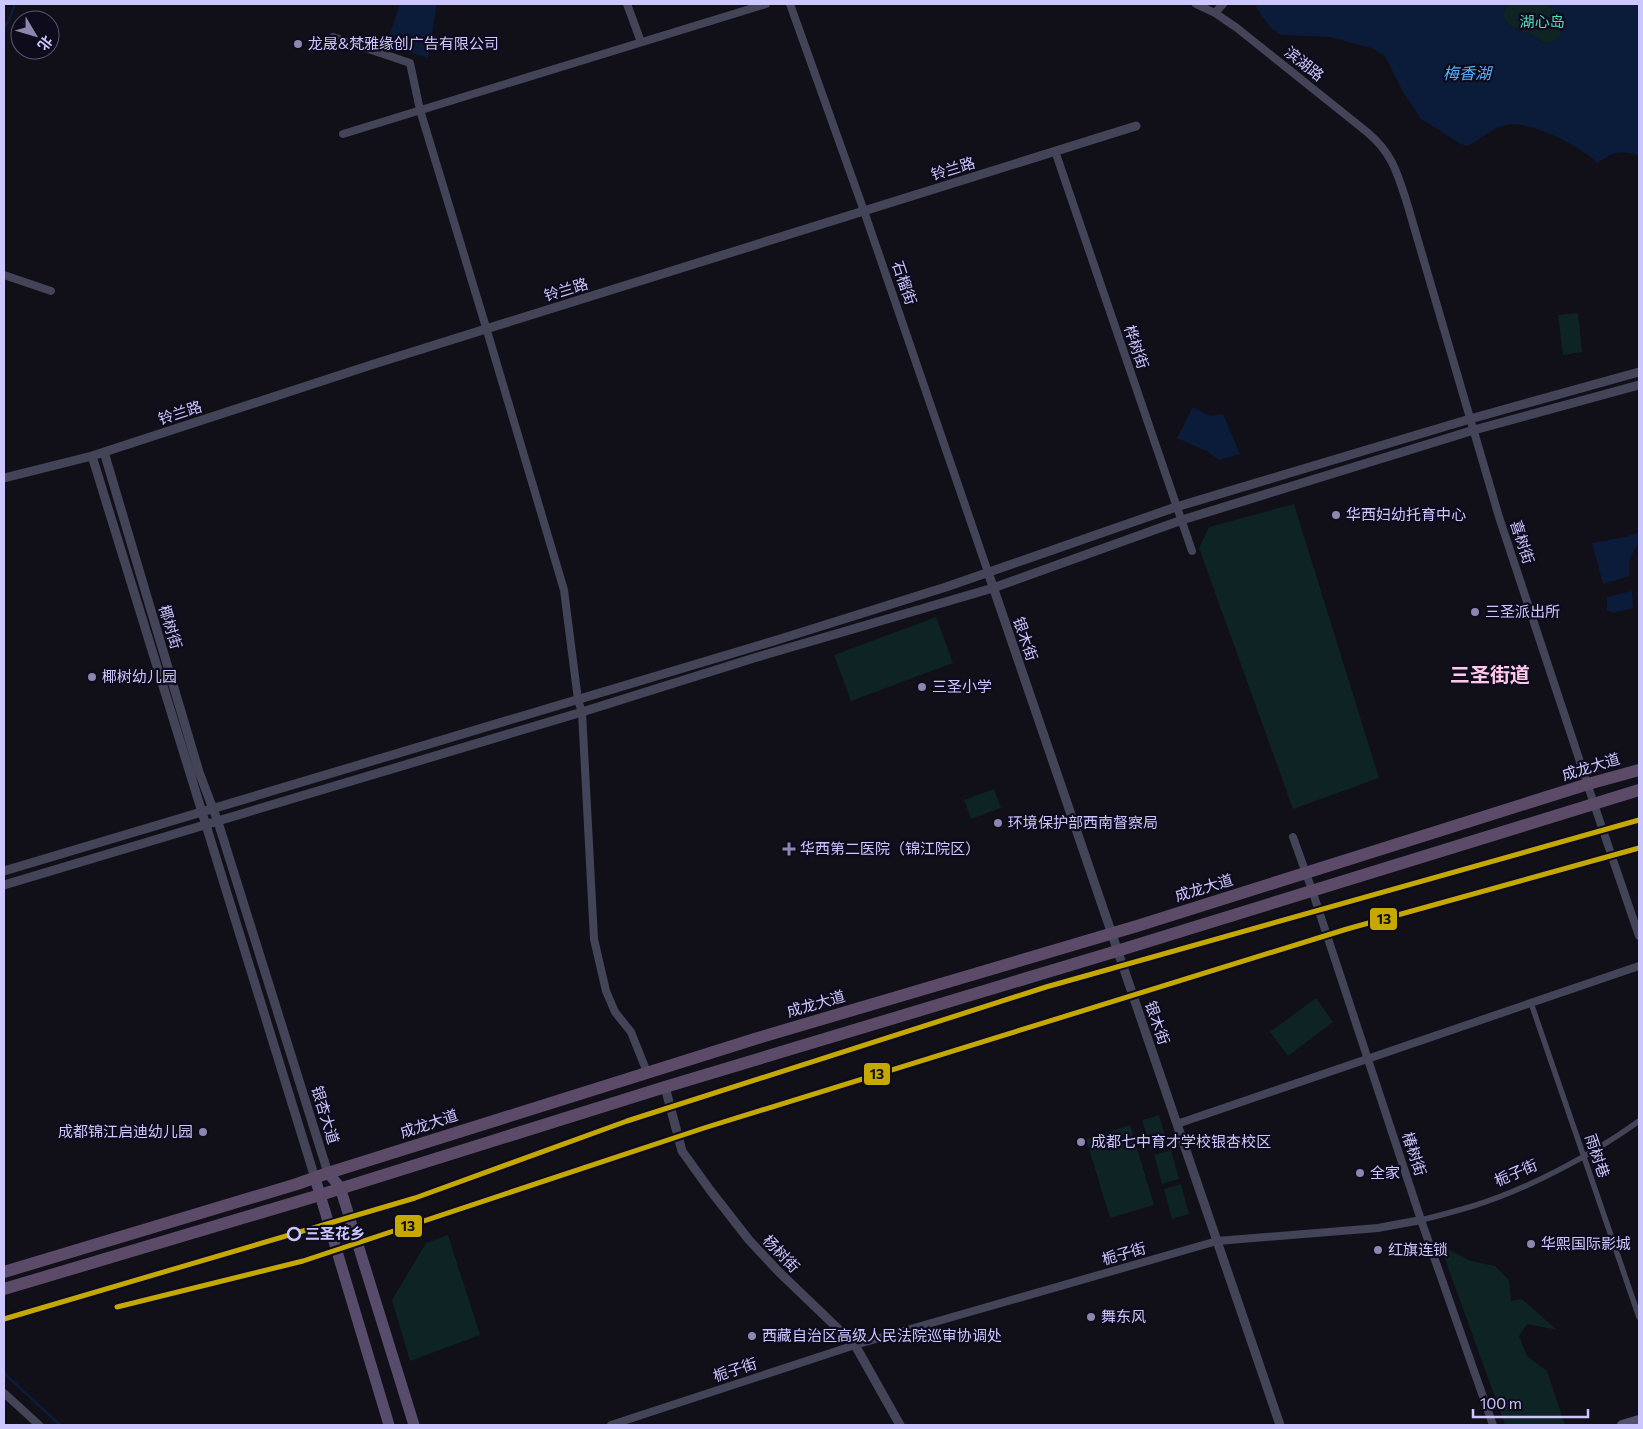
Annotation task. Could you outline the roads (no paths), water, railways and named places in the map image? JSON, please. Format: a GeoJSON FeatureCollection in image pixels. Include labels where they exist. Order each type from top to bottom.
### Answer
{"type":"FeatureCollection","features":[{"type":"Feature","properties":{"kind":"highway","name":"成龙大道"},"geometry":{"type":"LineString","coordinates":[[4,1272],[315,1178],[647,1072],[1112,934],[1588,784],[1639,770]]}},
{"type":"Feature","properties":{"kind":"highway"},"geometry":{"type":"LineString","coordinates":[[4,1290],[1118,951],[1639,790]]}},
{"type":"Feature","properties":{"kind":"main road","name":"银杏大道"},"geometry":{"type":"LineString","coordinates":[[328,1173],[340,1187],[414,1425]]}},
{"type":"Feature","properties":{"kind":"main road","name":"银杏大道"},"geometry":{"type":"LineString","coordinates":[[315,1178],[389,1425]]}},
{"type":"Feature","properties":{"kind":"main road"},"geometry":{"type":"LineString","coordinates":[[1622,1425],[1639,1420]]}},
{"type":"Feature","properties":{"kind":"street"},"geometry":{"type":"LineString","coordinates":[[627,4],[641,42]]}},
{"type":"Feature","properties":{"kind":"street"},"geometry":{"type":"LineString","coordinates":[[343,134],[766,4]]}},
{"type":"Feature","properties":{"kind":"street","name":"石榴街"},"geometry":{"type":"LineString","coordinates":[[790,4],[864,211],[988,572]]}},
{"type":"Feature","properties":{"kind":"street","name":"滨湖路"},"geometry":{"type":"LineString","coordinates":[[1196,4],[1215,13],[1237,28],[1367,132],[1389,154]]}},
{"type":"Feature","properties":{"kind":"street"},"geometry":{"type":"LineString","coordinates":[[1215,13],[1224,4]]}},
{"type":"Feature","properties":{"kind":"street"},"geometry":{"type":"LineString","coordinates":[[333,37],[410,62],[420,110],[564,590],[578,700],[582,712],[594,939],[606,991],[615,1012],[631,1032],[647,1072]]}},
{"type":"Feature","properties":{"kind":"street","name":"铃兰路"},"geometry":{"type":"LineString","coordinates":[[4,478],[92,456],[486,329],[1136,126]]}},
{"type":"Feature","properties":{"kind":"street","name":"桦树街"},"geometry":{"type":"LineString","coordinates":[[1055,151],[1192,551]]}},
{"type":"Feature","properties":{"kind":"street","name":"喜树街"},"geometry":{"type":"LineString","coordinates":[[1389,154],[1404,194],[1500,517],[1639,936]]}},
{"type":"Feature","properties":{"kind":"street"},"geometry":{"type":"LineString","coordinates":[[4,275],[51,291]]}},
{"type":"Feature","properties":{"kind":"street"},"geometry":{"type":"LineString","coordinates":[[4,871],[777,640],[988,572],[1176,507],[1639,372]]}},
{"type":"Feature","properties":{"kind":"street"},"geometry":{"type":"LineString","coordinates":[[4,885],[582,712],[754,658],[993,588],[1182,520],[1474,430],[1639,385]]}},
{"type":"Feature","properties":{"kind":"street","name":"椰树街"},"geometry":{"type":"LineString","coordinates":[[104,452],[199,772],[213,809]]}},
{"type":"Feature","properties":{"kind":"street","name":"椰树街"},"geometry":{"type":"LineString","coordinates":[[92,456],[201,812]]}},
{"type":"Feature","properties":{"kind":"street","name":"银木街"},"geometry":{"type":"LineString","coordinates":[[988,572],[1280,1425]]}},
{"type":"Feature","properties":{"kind":"street","name":"银杏大道"},"geometry":{"type":"LineString","coordinates":[[213,809],[328,1173]]}},
{"type":"Feature","properties":{"kind":"street","name":"银杏大道"},"geometry":{"type":"LineString","coordinates":[[201,812],[315,1178]]}},
{"type":"Feature","properties":{"kind":"street"},"geometry":{"type":"LineString","coordinates":[[1293,837],[1312,890]]}},
{"type":"Feature","properties":{"kind":"street","name":"椿树街"},"geometry":{"type":"LineString","coordinates":[[1312,890],[1421,1220],[1492,1425]]}},
{"type":"Feature","properties":{"kind":"street"},"geometry":{"type":"LineString","coordinates":[[1177,1124],[1639,966]]}},
{"type":"Feature","properties":{"kind":"street","name":"雨树巷"},"geometry":{"type":"LineString","coordinates":[[1531,1003],[1639,1317]]}},
{"type":"Feature","properties":{"kind":"street","name":"杨树街"},"geometry":{"type":"LineString","coordinates":[[666,1087],[682,1151],[749,1240],[779,1272],[855,1345],[900,1425]]}},
{"type":"Feature","properties":{"kind":"street","name":"栀子街"},"geometry":{"type":"LineString","coordinates":[[611,1425],[855,1345],[1217,1241],[1378,1228],[1421,1220],[1474,1206],[1533,1182],[1584,1156],[1639,1121]]}},
{"type":"Feature","properties":{"kind":"street"},"geometry":{"type":"LineString","coordinates":[[4,1393],[39,1425]]}},
{"type":"Feature","properties":{"kind":"water"},"geometry":{"type":"Polygon","coordinates":[[[400,4],[437,4],[428,58],[386,45],[400,4]]]}},
{"type":"Feature","properties":{"kind":"water","name":"梅香湖"},"geometry":{"type":"Polygon","coordinates":[[[1257,4],[1507,4],[1504,11],[1505,21],[1512,27],[1528,33],[1546,44],[1555,41],[1560,36],[1561,26],[1559,15],[1546,4],[1639,4],[1639,155],[1626,152],[1617,153],[1597,163],[1568,142],[1540,130],[1515,124],[1496,129],[1468,146],[1461,144],[1421,119],[1403,92],[1385,56],[1371,48],[1330,37],[1280,35],[1269,26],[1256,7],[1257,4]]]}},
{"type":"Feature","properties":{"kind":"water"},"geometry":{"type":"Polygon","coordinates":[[[1193,407],[1210,416],[1223,414],[1240,454],[1219,460],[1208,452],[1177,438],[1193,407]]]}},
{"type":"Feature","properties":{"kind":"water"},"geometry":{"type":"Polygon","coordinates":[[[1637,533],[1639,540],[1629,561],[1629,576],[1603,584],[1592,543],[1637,533]]]}},
{"type":"Feature","properties":{"kind":"water"},"geometry":{"type":"Polygon","coordinates":[[[1632,591],[1633,608],[1614,613],[1607,610],[1607,597],[1632,591]]]}},
{"type":"Feature","properties":{"kind":"waterway"},"geometry":{"type":"LineString","coordinates":[[4,28],[15,4]]}},
{"type":"Feature","properties":{"kind":"waterway"},"geometry":{"type":"LineString","coordinates":[[4,1373],[60,1425]]}},
{"type":"Feature","properties":{"kind":"place","name":"龙晟&梵雅缘创广告有限公司"},"geometry":{"type":"Point","coordinates":[298,44]}},
{"type":"Feature","properties":{"kind":"place","name":"华西妇幼托育中心"},"geometry":{"type":"Point","coordinates":[1336,515]}},
{"type":"Feature","properties":{"kind":"place","name":"三圣派出所"},"geometry":{"type":"Point","coordinates":[1475,612]}},
{"type":"Feature","properties":{"kind":"place","name":"椰树幼儿园"},"geometry":{"type":"Point","coordinates":[92,677]}},
{"type":"Feature","properties":{"kind":"place","name":"三圣小学"},"geometry":{"type":"Point","coordinates":[922,687]}},
{"type":"Feature","properties":{"kind":"place","name":"环境保护部西南督察局"},"geometry":{"type":"Point","coordinates":[998,823]}},
{"type":"Feature","properties":{"kind":"place","name":"华西第二医院（锦江院区）"},"geometry":{"type":"Point","coordinates":[789,849]}},
{"type":"Feature","properties":{"kind":"place","name":"成都锦江启迪幼儿园"},"geometry":{"type":"Point","coordinates":[203,1132]}},
{"type":"Feature","properties":{"kind":"place","name":"成都七中育才学校银杏校区"},"geometry":{"type":"Point","coordinates":[1081,1142]}},
{"type":"Feature","properties":{"kind":"place","name":"全家"},"geometry":{"type":"Point","coordinates":[1360,1173]}},
{"type":"Feature","properties":{"kind":"place","name":"三圣花乡"},"geometry":{"type":"Point","coordinates":[294,1234]}},
{"type":"Feature","properties":{"kind":"place","name":"华熙国际影城"},"geometry":{"type":"Point","coordinates":[1531,1244]}},
{"type":"Feature","properties":{"kind":"place","name":"红旗连锁"},"geometry":{"type":"Point","coordinates":[1378,1250]}},
{"type":"Feature","properties":{"kind":"place","name":"舞东风"},"geometry":{"type":"Point","coordinates":[1091,1317]}},
{"type":"Feature","properties":{"kind":"place","name":"西藏自治区高级人民法院巡审协调处"},"geometry":{"type":"Point","coordinates":[752,1336]}},
{"type":"Feature","properties":{"kind":"district","name":"三圣街道"},"geometry":{"type":"Point","coordinates":[1490,675]}},
{"type":"Feature","properties":{"kind":"park label","name":"湖心岛"},"geometry":{"type":"Point","coordinates":[1542,22]}}]}
